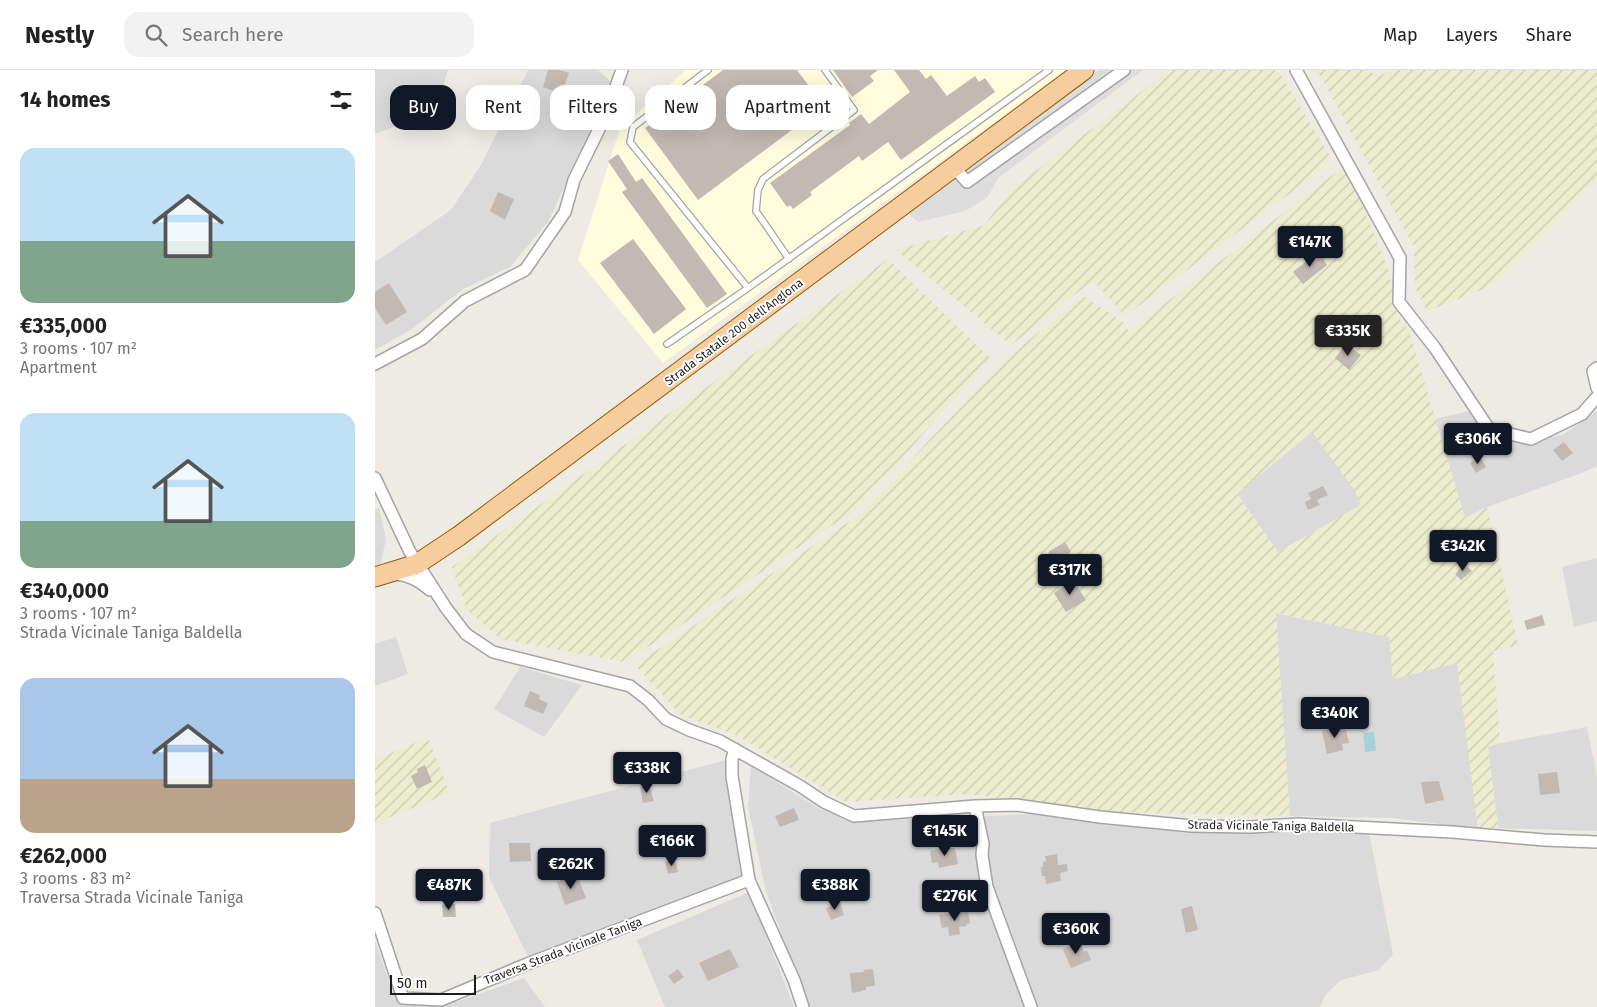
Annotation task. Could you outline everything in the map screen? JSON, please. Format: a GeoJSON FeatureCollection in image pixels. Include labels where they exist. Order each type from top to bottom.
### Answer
{"type":"FeatureCollection","features":[{"type":"Feature","properties":{"kind":"main road","name":"Strada Statale 200 dell'Anglona"},"geometry":{"type":"LineString","coordinates":[[379,576],[417,564],[443,547],[955,168],[1084,70]]}},
{"type":"Feature","properties":{"kind":"street"},"geometry":{"type":"LineString","coordinates":[[375,364],[422,338],[465,301],[525,270],[565,212],[574,180],[604,119],[622,70]]}},
{"type":"Feature","properties":{"kind":"street"},"geometry":{"type":"LineString","coordinates":[[955,168],[967,182],[1123,70]]}},
{"type":"Feature","properties":{"kind":"street"},"geometry":{"type":"LineString","coordinates":[[1296,70],[1400,258],[1399,302],[1435,348],[1489,429],[1531,439],[1582,414],[1597,397]]}},
{"type":"Feature","properties":{"kind":"street"},"geometry":{"type":"LineString","coordinates":[[1597,368],[1593,371],[1597,388]]}},
{"type":"Feature","properties":{"kind":"street","name":"Strada Vicinale Taniga Baldella"},"geometry":{"type":"LineString","coordinates":[[375,478],[417,564],[442,602],[467,634],[493,652],[629,686],[648,700],[665,719],[689,730],[720,740],[824,802],[854,816],[975,806],[1016,805],[1100,817],[1192,826],[1251,827],[1297,824],[1597,842]]}},
{"type":"Feature","properties":{"kind":"street","name":"Strada Vicinale Taniga Baldella"},"geometry":{"type":"LineString","coordinates":[[435,591],[431,565],[433,559],[443,547]]}},
{"type":"Feature","properties":{"kind":"street","name":"Strada Vicinale Taniga Baldella"},"geometry":{"type":"LineString","coordinates":[[379,576],[405,575],[417,579],[442,602]]}},
{"type":"Feature","properties":{"kind":"street"},"geometry":{"type":"LineString","coordinates":[[735,749],[732,759],[732,776],[749,880],[794,980],[803,1007]]}},
{"type":"Feature","properties":{"kind":"street"},"geometry":{"type":"LineString","coordinates":[[975,806],[983,844],[982,855],[987,887],[1031,1007]]}},
{"type":"Feature","properties":{"kind":"street","name":"Traversa Strada Vicinale Taniga"},"geometry":{"type":"LineString","coordinates":[[375,913],[403,998],[441,1000],[527,964],[749,880]]}},
{"type":"Feature","properties":{"kind":"lane"},"geometry":{"type":"LineString","coordinates":[[708,70],[633,127],[630,142],[748,288]]}},
{"type":"Feature","properties":{"kind":"lane"},"geometry":{"type":"LineString","coordinates":[[789,259],[756,211],[758,190],[763,179],[855,110],[825,70]]}},
{"type":"Feature","properties":{"kind":"lane"},"geometry":{"type":"LineString","coordinates":[[667,344],[789,259],[1049,70]]}},
{"type":"Feature","properties":{"kind":"shaded area"},"geometry":{"type":"Polygon","coordinates":[[[375,70],[448,70],[443,85],[390,85],[390,128],[375,134],[375,70]]]}},
{"type":"Feature","properties":{"kind":"shaded area"},"geometry":{"type":"Polygon","coordinates":[[[528,70],[598,70],[612,83],[611,85],[550,85],[550,130],[590,130],[548,222],[510,267],[463,289],[412,329],[375,350],[375,262],[451,210],[481,165],[498,130],[540,130],[540,85],[521,85],[528,70]]]}},
{"type":"Feature","properties":{"kind":"shaded area"},"geometry":{"type":"Polygon","coordinates":[[[686,70],[1066,70],[663,363],[578,260],[619,130],[635,130],[635,115],[645,106],[645,130],[716,130],[716,85],[669,85],[686,70]]]}},
{"type":"Feature","properties":{"kind":"shaded area"},"geometry":{"type":"Polygon","coordinates":[[[1099,70],[1143,70],[998,178],[987,198],[965,211],[918,222],[907,212],[1099,70]]]}},
{"type":"Feature","properties":{"kind":"shaded area"},"geometry":{"type":"Polygon","coordinates":[[[1470,411],[1498,438],[1531,442],[1564,434],[1597,411],[1597,466],[1487,507],[1465,518],[1435,419],[1470,411]]]}},
{"type":"Feature","properties":{"kind":"shaded area"},"geometry":{"type":"Polygon","coordinates":[[[1312,431],[1356,491],[1361,505],[1278,552],[1237,494],[1312,431]]]}},
{"type":"Feature","properties":{"kind":"shaded area"},"geometry":{"type":"Polygon","coordinates":[[[379,508],[386,539],[380,566],[375,568],[375,510],[379,508]]]}},
{"type":"Feature","properties":{"kind":"shaded area"},"geometry":{"type":"Polygon","coordinates":[[[1597,558],[1597,621],[1574,627],[1562,567],[1597,558]]]}},
{"type":"Feature","properties":{"kind":"shaded area"},"geometry":{"type":"Polygon","coordinates":[[[1275,613],[1389,637],[1393,679],[1458,662],[1478,829],[1393,818],[1290,816],[1275,613]]]}},
{"type":"Feature","properties":{"kind":"shaded area"},"geometry":{"type":"Polygon","coordinates":[[[396,637],[408,674],[375,686],[375,644],[396,637]]]}},
{"type":"Feature","properties":{"kind":"shaded area"},"geometry":{"type":"Polygon","coordinates":[[[520,667],[582,685],[544,737],[494,709],[520,667]]]}},
{"type":"Feature","properties":{"kind":"shaded area"},"geometry":{"type":"Polygon","coordinates":[[[1587,727],[1597,777],[1597,831],[1498,828],[1488,746],[1587,727]]]}},
{"type":"Feature","properties":{"kind":"shaded area"},"geometry":{"type":"Polygon","coordinates":[[[726,760],[746,881],[530,961],[489,877],[490,823],[726,760]]]}},
{"type":"Feature","properties":{"kind":"shaded area"},"geometry":{"type":"Polygon","coordinates":[[[751,766],[820,809],[857,821],[1040,814],[1153,829],[1369,832],[1393,954],[1379,970],[1341,980],[1325,995],[1320,1007],[807,1007],[765,888],[748,806],[751,766]]]}},
{"type":"Feature","properties":{"kind":"shaded area"},"geometry":{"type":"Polygon","coordinates":[[[749,892],[794,1007],[665,1007],[637,940],[749,892]]]}},
{"type":"Feature","properties":{"kind":"shaded area"},"geometry":{"type":"Polygon","coordinates":[[[375,940],[391,987],[408,1000],[420,1006],[459,1001],[524,978],[545,1007],[375,1007],[375,940]]]}},
{"type":"Feature","properties":{"kind":"green space"},"geometry":{"type":"Polygon","coordinates":[[[1170,70],[1274,70],[1283,78],[1330,156],[1325,167],[1125,316],[1093,280],[1011,345],[896,250],[984,225],[1013,188],[1170,70]]]}},
{"type":"Feature","properties":{"kind":"green space"},"geometry":{"type":"Polygon","coordinates":[[[1314,70],[1366,70],[1379,76],[1391,70],[1597,70],[1597,179],[1494,285],[1427,311],[1415,287],[1414,247],[1321,77],[1314,70]]]}},
{"type":"Feature","properties":{"kind":"green space"},"geometry":{"type":"Polygon","coordinates":[[[1346,165],[1387,266],[1398,317],[1409,331],[1465,518],[1487,507],[1518,645],[1493,651],[1500,743],[1488,747],[1498,828],[1478,829],[1457,663],[1393,679],[1389,637],[1276,613],[1290,816],[1106,812],[966,794],[846,802],[736,735],[681,715],[635,665],[862,513],[1001,363],[1083,296],[1122,321],[1129,331],[1346,165]],[[1312,432],[1237,494],[1278,552],[1361,505],[1355,491],[1312,432]]]}},
{"type":"Feature","properties":{"kind":"green space"},"geometry":{"type":"Polygon","coordinates":[[[888,259],[990,358],[858,508],[625,662],[501,639],[467,610],[452,567],[888,259]]]}},
{"type":"Feature","properties":{"kind":"green space"},"geometry":{"type":"Polygon","coordinates":[[[428,738],[450,793],[375,823],[375,759],[428,738]]]}},
{"type":"Feature","properties":{"kind":"water"},"geometry":{"type":"Polygon","coordinates":[[[1374,732],[1376,751],[1365,752],[1363,733],[1374,732]]]}},
{"type":"Feature","properties":{"kind":"building"},"geometry":{"type":"Polygon","coordinates":[[[548,70],[559,70],[569,73],[564,85],[550,85],[550,90],[543,87],[548,70]]]}},
{"type":"Feature","properties":{"kind":"building"},"geometry":{"type":"Polygon","coordinates":[[[723,70],[797,70],[808,85],[726,85],[726,130],[792,130],[698,200],[646,130],[716,130],[716,85],[703,85],[723,70]]]}},
{"type":"Feature","properties":{"kind":"building"},"geometry":{"type":"Polygon","coordinates":[[[833,70],[878,70],[870,76],[874,81],[852,97],[849,93],[849,85],[844,85],[833,70]]]}},
{"type":"Feature","properties":{"kind":"building"},"geometry":{"type":"Polygon","coordinates":[[[894,70],[919,70],[926,79],[931,75],[947,96],[975,76],[979,82],[985,78],[995,92],[901,160],[888,142],[862,161],[859,156],[810,192],[812,195],[793,209],[790,205],[787,207],[770,183],[843,130],[849,130],[849,123],[861,114],[869,124],[910,92],[894,70]]]}},
{"type":"Feature","properties":{"kind":"building"},"geometry":{"type":"Polygon","coordinates":[[[618,154],[636,182],[642,178],[727,294],[707,308],[622,192],[627,189],[608,161],[618,154]]]}},
{"type":"Feature","properties":{"kind":"building"},"geometry":{"type":"Polygon","coordinates":[[[498,192],[514,199],[505,220],[490,211],[498,192]]]}},
{"type":"Feature","properties":{"kind":"building"},"geometry":{"type":"Polygon","coordinates":[[[633,239],[686,309],[654,334],[600,263],[633,239]]]}},
{"type":"Feature","properties":{"kind":"building"},"geometry":{"type":"Polygon","coordinates":[[[1318,252],[1327,265],[1303,284],[1293,272],[1318,252]]]}},
{"type":"Feature","properties":{"kind":"building"},"geometry":{"type":"Polygon","coordinates":[[[389,283],[407,312],[386,325],[375,308],[375,292],[389,283]]]}},
{"type":"Feature","properties":{"kind":"building"},"geometry":{"type":"Polygon","coordinates":[[[1346,344],[1361,355],[1349,370],[1335,358],[1346,344]]]}},
{"type":"Feature","properties":{"kind":"building"},"geometry":{"type":"Polygon","coordinates":[[[1564,442],[1573,453],[1562,461],[1553,450],[1564,442]]]}},
{"type":"Feature","properties":{"kind":"building"},"geometry":{"type":"Polygon","coordinates":[[[1480,456],[1486,467],[1476,473],[1470,463],[1480,456]]]}},
{"type":"Feature","properties":{"kind":"building"},"geometry":{"type":"Polygon","coordinates":[[[1323,486],[1328,495],[1317,500],[1320,505],[1308,510],[1305,502],[1311,499],[1308,493],[1323,486]]]}},
{"type":"Feature","properties":{"kind":"building"},"geometry":{"type":"Polygon","coordinates":[[[1065,542],[1071,552],[1064,557],[1071,568],[1062,574],[1048,552],[1065,542]]]}},
{"type":"Feature","properties":{"kind":"building"},"geometry":{"type":"Polygon","coordinates":[[[1465,564],[1472,571],[1461,580],[1455,574],[1465,564]]]}},
{"type":"Feature","properties":{"kind":"building"},"geometry":{"type":"Polygon","coordinates":[[[1073,580],[1086,600],[1066,612],[1054,593],[1073,580]]]}},
{"type":"Feature","properties":{"kind":"building"},"geometry":{"type":"Polygon","coordinates":[[[1542,615],[1545,625],[1527,630],[1524,621],[1542,615]]]}},
{"type":"Feature","properties":{"kind":"building"},"geometry":{"type":"Polygon","coordinates":[[[530,691],[540,695],[539,699],[548,703],[543,714],[524,706],[530,691]]]}},
{"type":"Feature","properties":{"kind":"building"},"geometry":{"type":"Polygon","coordinates":[[[1345,726],[1349,743],[1342,744],[1343,750],[1327,754],[1322,731],[1345,726]]]}},
{"type":"Feature","properties":{"kind":"building"},"geometry":{"type":"Polygon","coordinates":[[[425,765],[432,782],[417,789],[411,776],[418,772],[417,769],[425,765]]]}},
{"type":"Feature","properties":{"kind":"building"},"geometry":{"type":"Polygon","coordinates":[[[1557,772],[1560,793],[1540,795],[1538,774],[1557,772]]]}},
{"type":"Feature","properties":{"kind":"building"},"geometry":{"type":"Polygon","coordinates":[[[1439,781],[1444,800],[1425,804],[1421,782],[1439,781]]]}},
{"type":"Feature","properties":{"kind":"building"},"geometry":{"type":"Polygon","coordinates":[[[649,785],[654,801],[643,803],[640,787],[649,785]]]}},
{"type":"Feature","properties":{"kind":"building"},"geometry":{"type":"Polygon","coordinates":[[[794,808],[799,820],[780,827],[775,816],[794,808]]]}},
{"type":"Feature","properties":{"kind":"building"},"geometry":{"type":"Polygon","coordinates":[[[509,843],[530,843],[531,861],[510,862],[509,843]]]}},
{"type":"Feature","properties":{"kind":"building"},"geometry":{"type":"Polygon","coordinates":[[[951,846],[951,848],[955,848],[958,864],[939,868],[938,862],[932,863],[930,851],[951,846]]]}},
{"type":"Feature","properties":{"kind":"building"},"geometry":{"type":"Polygon","coordinates":[[[1057,854],[1058,865],[1067,864],[1068,871],[1060,873],[1061,881],[1046,884],[1045,876],[1042,876],[1041,867],[1043,867],[1043,862],[1046,861],[1045,856],[1057,854]]]}},
{"type":"Feature","properties":{"kind":"building"},"geometry":{"type":"Polygon","coordinates":[[[675,859],[678,872],[668,874],[665,862],[675,859]]]}},
{"type":"Feature","properties":{"kind":"building"},"geometry":{"type":"Polygon","coordinates":[[[577,874],[586,898],[565,905],[557,882],[577,874]]]}},
{"type":"Feature","properties":{"kind":"building"},"geometry":{"type":"Polygon","coordinates":[[[840,902],[844,915],[831,920],[826,908],[840,902]]]}},
{"type":"Feature","properties":{"kind":"building"},"geometry":{"type":"Polygon","coordinates":[[[455,904],[456,917],[443,917],[442,905],[455,904]]]}},
{"type":"Feature","properties":{"kind":"building"},"geometry":{"type":"Polygon","coordinates":[[[1192,906],[1198,930],[1186,933],[1181,909],[1192,906]]]}},
{"type":"Feature","properties":{"kind":"building"},"geometry":{"type":"Polygon","coordinates":[[[968,910],[970,923],[966,924],[967,926],[959,927],[960,934],[949,936],[948,927],[942,928],[939,915],[968,910]]]}},
{"type":"Feature","properties":{"kind":"building"},"geometry":{"type":"Polygon","coordinates":[[[1080,942],[1084,952],[1087,950],[1091,960],[1071,968],[1063,949],[1080,942]]]}},
{"type":"Feature","properties":{"kind":"building"},"geometry":{"type":"Polygon","coordinates":[[[730,949],[739,967],[708,981],[699,963],[730,949]]]}},
{"type":"Feature","properties":{"kind":"building"},"geometry":{"type":"Polygon","coordinates":[[[678,969],[684,977],[674,984],[668,976],[678,969]]]}},
{"type":"Feature","properties":{"kind":"building"},"geometry":{"type":"Polygon","coordinates":[[[873,969],[875,986],[866,987],[866,990],[852,993],[850,973],[873,969]]]}}]}
